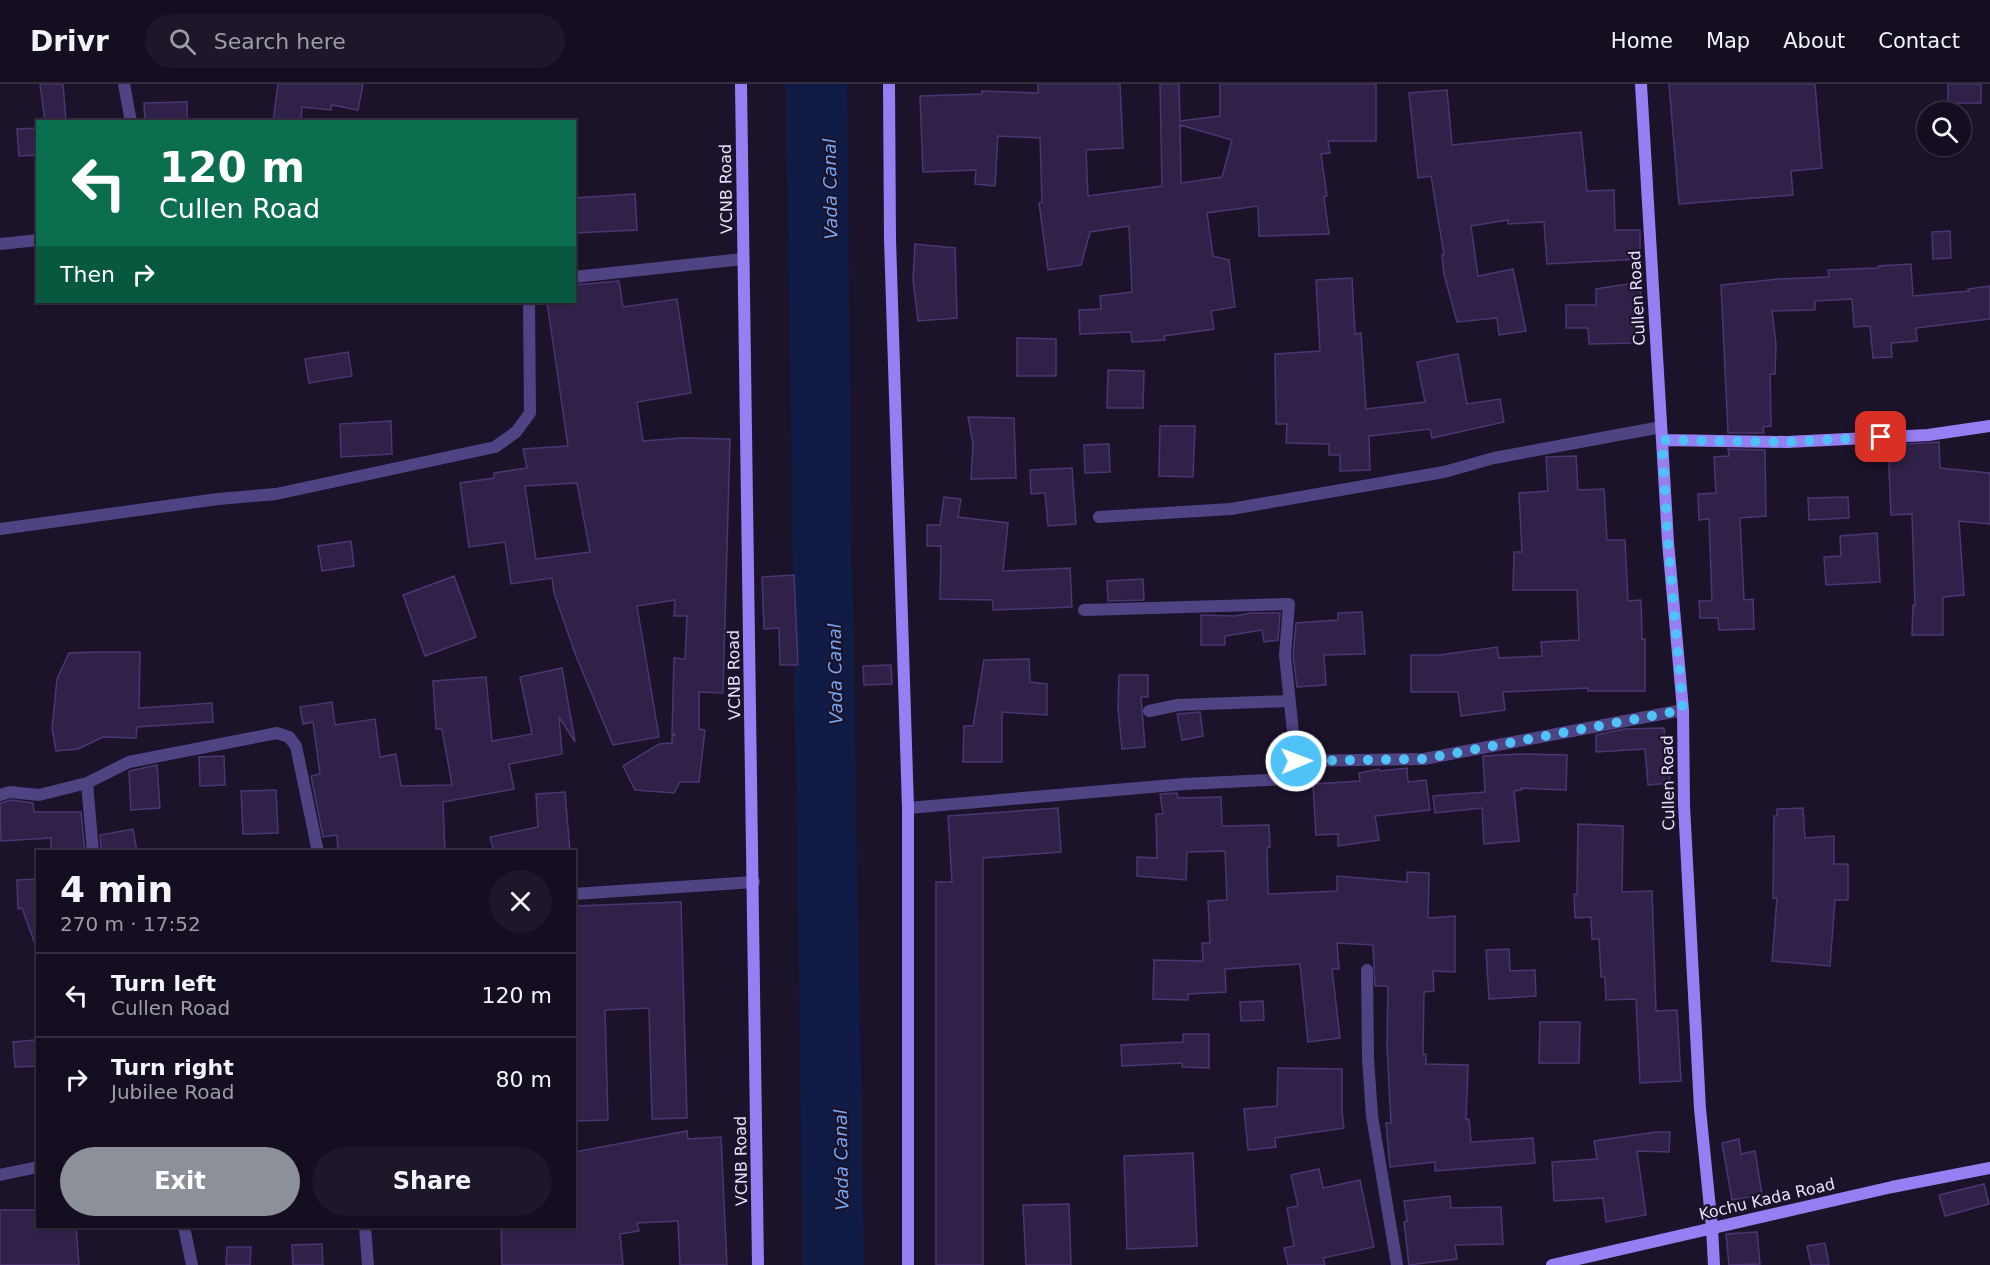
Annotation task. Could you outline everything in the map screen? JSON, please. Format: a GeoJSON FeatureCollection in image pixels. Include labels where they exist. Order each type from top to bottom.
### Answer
{"type":"FeatureCollection","features":[{"type":"Feature","properties":{"kind":"main road","name":"VCNB Road"},"geometry":{"type":"LineString","coordinates":[[741,84],[758,1265]]}},
{"type":"Feature","properties":{"kind":"main road"},"geometry":{"type":"LineString","coordinates":[[888,84],[890,251],[908,808],[909,1265]]}},
{"type":"Feature","properties":{"kind":"main road","name":"Cullen Road"},"geometry":{"type":"LineString","coordinates":[[1641,84],[1668,542],[1683,710],[1684,805],[1700,1109],[1714,1265]]}},
{"type":"Feature","properties":{"kind":"main road"},"geometry":{"type":"LineString","coordinates":[[1662,440],[1787,442],[1928,435],[1990,426]]}},
{"type":"Feature","properties":{"kind":"main road","name":"Kochu Kada Road"},"geometry":{"type":"LineString","coordinates":[[1552,1265],[1892,1187],[1990,1168]]}},
{"type":"Feature","properties":{"kind":"street"},"geometry":{"type":"LineString","coordinates":[[124,84],[131,120]]}},
{"type":"Feature","properties":{"kind":"street"},"geometry":{"type":"LineString","coordinates":[[0,244],[36,240]]}},
{"type":"Feature","properties":{"kind":"street"},"geometry":{"type":"LineString","coordinates":[[576,277],[743,260]]}},
{"type":"Feature","properties":{"kind":"street"},"geometry":{"type":"LineString","coordinates":[[0,529],[218,499],[276,494],[495,447],[516,432],[530,413],[529,303]]}},
{"type":"Feature","properties":{"kind":"street"},"geometry":{"type":"LineString","coordinates":[[1099,517],[1231,509],[1444,472],[1494,458],[1661,427]]}},
{"type":"Feature","properties":{"kind":"street"},"geometry":{"type":"LineString","coordinates":[[908,808],[1185,784],[1287,779],[1296,761],[1285,655],[1288,604],[1083,610]]}},
{"type":"Feature","properties":{"kind":"street"},"geometry":{"type":"LineString","coordinates":[[1149,711],[1178,705],[1289,701]]}},
{"type":"Feature","properties":{"kind":"street"},"geometry":{"type":"LineString","coordinates":[[1296,761],[1424,759],[1683,710]]}},
{"type":"Feature","properties":{"kind":"street"},"geometry":{"type":"LineString","coordinates":[[0,795],[10,792],[39,795],[87,783],[129,762],[277,733],[289,737],[296,746],[318,850]]}},
{"type":"Feature","properties":{"kind":"street"},"geometry":{"type":"LineString","coordinates":[[87,783],[93,850]]}},
{"type":"Feature","properties":{"kind":"street"},"geometry":{"type":"LineString","coordinates":[[576,894],[754,882]]}},
{"type":"Feature","properties":{"kind":"street"},"geometry":{"type":"LineString","coordinates":[[1367,969],[1368,1058],[1372,1116],[1397,1265]]}},
{"type":"Feature","properties":{"kind":"street"},"geometry":{"type":"LineString","coordinates":[[0,1175],[36,1167]]}},
{"type":"Feature","properties":{"kind":"street"},"geometry":{"type":"LineString","coordinates":[[184,1228],[192,1265]]}},
{"type":"Feature","properties":{"kind":"street"},"geometry":{"type":"LineString","coordinates":[[365,1228],[368,1265]]}},
{"type":"Feature","properties":{"kind":"water","name":"Vada Canal"},"geometry":{"type":"Polygon","coordinates":[[[786,84],[847,84],[852,570],[864,1265],[803,1265],[786,84]]]}},
{"type":"Feature","properties":{"kind":"building"},"geometry":{"type":"Polygon","coordinates":[[[40,84],[63,84],[66,120],[45,120],[40,84]]]}},
{"type":"Feature","properties":{"kind":"building"},"geometry":{"type":"Polygon","coordinates":[[[278,84],[363,84],[358,110],[332,105],[331,110],[302,107],[301,120],[273,120],[278,84]]]}},
{"type":"Feature","properties":{"kind":"building"},"geometry":{"type":"Polygon","coordinates":[[[1038,84],[1120,84],[1123,148],[1086,150],[1088,196],[1162,186],[1160,84],[1179,84],[1180,121],[1220,116],[1220,84],[1376,84],[1376,141],[1328,141],[1330,153],[1321,154],[1329,234],[1259,236],[1258,206],[1207,213],[1213,256],[1229,260],[1235,307],[1211,311],[1214,329],[1164,336],[1165,340],[1132,342],[1131,332],[1080,334],[1079,310],[1101,309],[1100,296],[1132,292],[1129,226],[1090,232],[1081,265],[1048,270],[1039,203],[1042,202],[1040,138],[998,136],[995,186],[975,184],[976,170],[923,172],[920,96],[982,94],[982,91],[1038,93],[1038,84]],[[1180,125],[1181,183],[1222,177],[1232,140],[1180,125]]]}},
{"type":"Feature","properties":{"kind":"building"},"geometry":{"type":"Polygon","coordinates":[[[1669,84],[1815,84],[1822,168],[1791,171],[1793,195],[1679,204],[1669,84]]]}},
{"type":"Feature","properties":{"kind":"building"},"geometry":{"type":"Polygon","coordinates":[[[1948,84],[1981,84],[1981,103],[1948,102],[1948,84]]]}},
{"type":"Feature","properties":{"kind":"building"},"geometry":{"type":"Polygon","coordinates":[[[1447,90],[1452,145],[1581,132],[1587,191],[1614,190],[1615,230],[1640,230],[1640,259],[1547,264],[1544,222],[1508,224],[1508,220],[1471,226],[1478,276],[1513,269],[1526,331],[1499,335],[1497,318],[1457,322],[1444,274],[1442,255],[1444,255],[1431,176],[1418,178],[1409,93],[1447,90]]]}},
{"type":"Feature","properties":{"kind":"building"},"geometry":{"type":"Polygon","coordinates":[[[187,102],[187,120],[145,120],[144,103],[187,102]]]}},
{"type":"Feature","properties":{"kind":"building"},"geometry":{"type":"Polygon","coordinates":[[[36,128],[36,155],[19,156],[17,129],[36,128]]]}},
{"type":"Feature","properties":{"kind":"building"},"geometry":{"type":"Polygon","coordinates":[[[635,194],[637,230],[576,233],[576,198],[635,194]]]}},
{"type":"Feature","properties":{"kind":"building"},"geometry":{"type":"Polygon","coordinates":[[[1950,231],[1951,258],[1933,259],[1932,232],[1950,231]]]}},
{"type":"Feature","properties":{"kind":"building"},"geometry":{"type":"Polygon","coordinates":[[[915,244],[955,248],[957,318],[918,321],[913,279],[915,244]]]}},
{"type":"Feature","properties":{"kind":"building"},"geometry":{"type":"Polygon","coordinates":[[[1911,264],[1913,296],[1969,291],[1968,289],[1990,286],[1990,319],[1916,328],[1917,341],[1891,343],[1892,357],[1873,358],[1870,326],[1854,327],[1852,299],[1815,301],[1815,310],[1772,311],[1776,344],[1775,374],[1770,374],[1771,426],[1763,427],[1764,433],[1728,433],[1721,285],[1829,277],[1828,270],[1911,264]]]}},
{"type":"Feature","properties":{"kind":"building"},"geometry":{"type":"Polygon","coordinates":[[[1352,278],[1355,334],[1361,333],[1366,409],[1425,402],[1417,362],[1458,354],[1467,404],[1500,399],[1504,422],[1432,438],[1430,429],[1369,436],[1370,470],[1340,471],[1340,455],[1329,455],[1329,444],[1286,443],[1287,424],[1276,424],[1275,354],[1320,351],[1316,280],[1352,278]]]}},
{"type":"Feature","properties":{"kind":"building"},"geometry":{"type":"Polygon","coordinates":[[[619,281],[623,307],[677,299],[691,393],[637,402],[643,441],[683,438],[730,439],[723,693],[699,692],[699,729],[705,730],[699,782],[680,782],[674,793],[635,790],[623,766],[659,744],[672,743],[672,737],[676,734],[672,735],[674,658],[685,659],[687,616],[674,616],[675,600],[637,606],[659,737],[613,745],[576,656],[554,593],[552,578],[511,584],[505,542],[469,547],[460,483],[494,478],[494,473],[527,468],[523,449],[568,446],[547,303],[576,303],[576,285],[619,281]],[[577,483],[525,486],[536,559],[590,552],[577,483]]]}},
{"type":"Feature","properties":{"kind":"building"},"geometry":{"type":"Polygon","coordinates":[[[1640,282],[1641,304],[1634,304],[1635,343],[1589,344],[1588,328],[1566,328],[1566,305],[1596,305],[1596,289],[1640,282]]]}},
{"type":"Feature","properties":{"kind":"building"},"geometry":{"type":"Polygon","coordinates":[[[1017,338],[1056,339],[1056,376],[1017,376],[1017,338]]]}},
{"type":"Feature","properties":{"kind":"building"},"geometry":{"type":"Polygon","coordinates":[[[348,352],[352,376],[309,383],[305,359],[348,352]]]}},
{"type":"Feature","properties":{"kind":"building"},"geometry":{"type":"Polygon","coordinates":[[[1108,370],[1144,371],[1143,408],[1107,408],[1108,370]]]}},
{"type":"Feature","properties":{"kind":"building"},"geometry":{"type":"Polygon","coordinates":[[[968,417],[1014,418],[1016,478],[971,479],[973,444],[968,417]]]}},
{"type":"Feature","properties":{"kind":"building"},"geometry":{"type":"Polygon","coordinates":[[[391,421],[392,454],[341,457],[340,424],[391,421]]]}},
{"type":"Feature","properties":{"kind":"building"},"geometry":{"type":"Polygon","coordinates":[[[1160,426],[1195,426],[1193,477],[1159,476],[1160,426]]]}},
{"type":"Feature","properties":{"kind":"building"},"geometry":{"type":"Polygon","coordinates":[[[1939,442],[1940,468],[1990,473],[1990,524],[1959,521],[1964,595],[1943,597],[1943,635],[1912,635],[1913,605],[1915,605],[1912,514],[1891,515],[1888,445],[1939,442]]]}},
{"type":"Feature","properties":{"kind":"building"},"geometry":{"type":"Polygon","coordinates":[[[1109,444],[1110,472],[1085,473],[1084,445],[1109,444]]]}},
{"type":"Feature","properties":{"kind":"building"},"geometry":{"type":"Polygon","coordinates":[[[1728,449],[1765,450],[1766,516],[1740,518],[1744,600],[1753,599],[1754,629],[1719,630],[1718,618],[1700,618],[1699,601],[1712,601],[1709,519],[1699,520],[1698,494],[1716,493],[1714,457],[1729,456],[1728,449]]]}},
{"type":"Feature","properties":{"kind":"building"},"geometry":{"type":"Polygon","coordinates":[[[1576,456],[1578,490],[1604,489],[1607,540],[1625,540],[1628,601],[1641,600],[1642,639],[1645,639],[1645,691],[1588,691],[1588,688],[1503,692],[1505,710],[1461,716],[1458,692],[1411,692],[1411,655],[1440,655],[1497,647],[1499,658],[1542,656],[1541,642],[1579,640],[1577,590],[1513,590],[1514,552],[1522,552],[1519,493],[1548,491],[1546,457],[1576,456]]]}},
{"type":"Feature","properties":{"kind":"building"},"geometry":{"type":"Polygon","coordinates":[[[1072,468],[1076,524],[1048,526],[1045,493],[1031,494],[1030,470],[1072,468]]]}},
{"type":"Feature","properties":{"kind":"building"},"geometry":{"type":"Polygon","coordinates":[[[944,497],[961,499],[958,517],[1008,523],[1003,571],[1070,568],[1072,607],[993,610],[993,600],[940,599],[941,546],[927,546],[927,525],[940,525],[944,497]]]}},
{"type":"Feature","properties":{"kind":"building"},"geometry":{"type":"Polygon","coordinates":[[[1848,497],[1849,518],[1809,520],[1808,498],[1848,497]]]}},
{"type":"Feature","properties":{"kind":"building"},"geometry":{"type":"Polygon","coordinates":[[[1877,533],[1880,582],[1826,585],[1824,557],[1841,556],[1840,536],[1877,533]]]}},
{"type":"Feature","properties":{"kind":"building"},"geometry":{"type":"Polygon","coordinates":[[[351,541],[354,566],[322,571],[318,546],[351,541]]]}},
{"type":"Feature","properties":{"kind":"building"},"geometry":{"type":"Polygon","coordinates":[[[794,575],[798,665],[780,665],[779,628],[764,629],[762,577],[794,575]]]}},
{"type":"Feature","properties":{"kind":"building"},"geometry":{"type":"Polygon","coordinates":[[[454,576],[476,637],[425,656],[403,595],[454,576]]]}},
{"type":"Feature","properties":{"kind":"building"},"geometry":{"type":"Polygon","coordinates":[[[1143,579],[1144,600],[1108,601],[1107,581],[1143,579]]]}},
{"type":"Feature","properties":{"kind":"building"},"geometry":{"type":"Polygon","coordinates":[[[1362,612],[1365,654],[1324,655],[1326,685],[1297,687],[1293,655],[1296,623],[1338,620],[1338,613],[1362,612]]]}},
{"type":"Feature","properties":{"kind":"building"},"geometry":{"type":"Polygon","coordinates":[[[1250,613],[1280,613],[1278,640],[1264,642],[1262,630],[1225,636],[1225,645],[1201,645],[1201,615],[1235,616],[1250,613]]]}},
{"type":"Feature","properties":{"kind":"building"},"geometry":{"type":"Polygon","coordinates":[[[140,652],[139,708],[212,703],[213,722],[137,727],[136,738],[103,737],[78,749],[56,751],[52,728],[57,679],[69,653],[140,652]]]}},
{"type":"Feature","properties":{"kind":"building"},"geometry":{"type":"Polygon","coordinates":[[[1029,659],[1030,682],[1047,684],[1047,715],[1002,712],[1002,762],[963,762],[964,726],[973,726],[984,660],[1029,659]]]}},
{"type":"Feature","properties":{"kind":"building"},"geometry":{"type":"Polygon","coordinates":[[[891,665],[892,684],[864,685],[863,666],[891,665]]]}},
{"type":"Feature","properties":{"kind":"building"},"geometry":{"type":"Polygon","coordinates":[[[562,668],[575,742],[559,717],[562,754],[509,764],[514,789],[443,802],[445,850],[338,850],[337,835],[323,837],[311,776],[320,774],[313,722],[303,724],[300,707],[332,702],[335,725],[375,719],[380,757],[396,754],[401,786],[452,785],[442,729],[436,729],[433,681],[486,677],[492,741],[532,734],[520,677],[562,668]]]}},
{"type":"Feature","properties":{"kind":"building"},"geometry":{"type":"Polygon","coordinates":[[[1119,675],[1148,675],[1148,697],[1141,697],[1145,747],[1122,749],[1118,708],[1119,675]]]}},
{"type":"Feature","properties":{"kind":"building"},"geometry":{"type":"Polygon","coordinates":[[[1200,712],[1203,736],[1182,740],[1177,714],[1200,712]]]}},
{"type":"Feature","properties":{"kind":"building"},"geometry":{"type":"Polygon","coordinates":[[[1664,728],[1670,783],[1648,785],[1645,749],[1596,752],[1596,735],[1624,729],[1664,728]]]}},
{"type":"Feature","properties":{"kind":"building"},"geometry":{"type":"Polygon","coordinates":[[[1567,755],[1566,790],[1521,788],[1522,790],[1514,791],[1519,841],[1484,844],[1482,808],[1435,813],[1433,796],[1485,792],[1483,756],[1567,755]]]}},
{"type":"Feature","properties":{"kind":"building"},"geometry":{"type":"Polygon","coordinates":[[[224,756],[225,785],[200,786],[199,757],[224,756]]]}},
{"type":"Feature","properties":{"kind":"building"},"geometry":{"type":"Polygon","coordinates":[[[157,765],[160,808],[131,810],[129,771],[157,765]]]}},
{"type":"Feature","properties":{"kind":"building"},"geometry":{"type":"Polygon","coordinates":[[[1407,768],[1408,782],[1426,780],[1430,810],[1375,816],[1379,840],[1338,846],[1338,834],[1316,835],[1313,784],[1360,781],[1359,773],[1379,769],[1380,771],[1407,768]]]}},
{"type":"Feature","properties":{"kind":"building"},"geometry":{"type":"Polygon","coordinates":[[[276,790],[278,833],[243,834],[241,791],[276,790]]]}},
{"type":"Feature","properties":{"kind":"building"},"geometry":{"type":"Polygon","coordinates":[[[565,792],[570,850],[493,850],[490,837],[538,827],[536,794],[565,792]]]}},
{"type":"Feature","properties":{"kind":"building"},"geometry":{"type":"Polygon","coordinates":[[[1177,793],[1178,798],[1221,797],[1222,826],[1269,825],[1268,894],[1337,891],[1337,876],[1407,882],[1407,872],[1429,873],[1428,918],[1455,916],[1455,972],[1433,971],[1434,991],[1424,992],[1423,1054],[1426,1054],[1426,1064],[1468,1065],[1466,1119],[1469,1119],[1471,1142],[1533,1138],[1535,1163],[1435,1171],[1435,1162],[1390,1167],[1386,1123],[1391,1123],[1387,1046],[1388,986],[1375,986],[1373,945],[1337,943],[1339,969],[1332,969],[1340,1038],[1308,1042],[1300,964],[1225,969],[1226,992],[1188,994],[1188,1000],[1153,999],[1154,960],[1203,961],[1202,943],[1210,943],[1208,901],[1227,900],[1225,851],[1187,852],[1186,880],[1137,876],[1137,857],[1157,858],[1156,814],[1163,814],[1160,794],[1177,793]]]}},
{"type":"Feature","properties":{"kind":"building"},"geometry":{"type":"Polygon","coordinates":[[[11,800],[33,803],[34,812],[81,812],[85,850],[51,850],[51,838],[1,841],[0,803],[11,800]]]}},
{"type":"Feature","properties":{"kind":"building"},"geometry":{"type":"Polygon","coordinates":[[[1058,808],[1061,852],[983,858],[983,1265],[936,1265],[936,882],[952,882],[948,816],[1058,808]]]}},
{"type":"Feature","properties":{"kind":"building"},"geometry":{"type":"Polygon","coordinates":[[[1803,808],[1805,838],[1834,836],[1834,864],[1848,864],[1848,900],[1835,900],[1830,966],[1772,961],[1777,898],[1773,898],[1774,816],[1777,816],[1777,809],[1803,808]]]}},
{"type":"Feature","properties":{"kind":"building"},"geometry":{"type":"Polygon","coordinates":[[[1578,824],[1623,826],[1622,892],[1652,891],[1656,1011],[1677,1010],[1681,1081],[1640,1083],[1636,999],[1606,1000],[1605,977],[1601,977],[1599,939],[1592,939],[1591,917],[1575,918],[1578,824]]]}},
{"type":"Feature","properties":{"kind":"building"},"geometry":{"type":"Polygon","coordinates":[[[133,829],[137,850],[101,850],[100,835],[133,829]]]}},
{"type":"Feature","properties":{"kind":"building"},"geometry":{"type":"Polygon","coordinates":[[[36,879],[36,944],[22,908],[18,909],[17,880],[36,879]]]}},
{"type":"Feature","properties":{"kind":"building"},"geometry":{"type":"Polygon","coordinates":[[[681,902],[687,1118],[652,1119],[649,1008],[605,1010],[608,1120],[576,1121],[576,906],[681,902]]]}},
{"type":"Feature","properties":{"kind":"building"},"geometry":{"type":"Polygon","coordinates":[[[1509,949],[1510,971],[1535,970],[1536,996],[1489,999],[1486,950],[1509,949]]]}},
{"type":"Feature","properties":{"kind":"building"},"geometry":{"type":"Polygon","coordinates":[[[1263,1001],[1264,1020],[1241,1021],[1240,1002],[1263,1001]]]}},
{"type":"Feature","properties":{"kind":"building"},"geometry":{"type":"Polygon","coordinates":[[[1540,1022],[1580,1022],[1579,1063],[1539,1063],[1540,1022]]]}},
{"type":"Feature","properties":{"kind":"building"},"geometry":{"type":"Polygon","coordinates":[[[1183,1034],[1209,1034],[1209,1068],[1182,1067],[1182,1063],[1122,1066],[1121,1045],[1183,1042],[1183,1034]]]}},
{"type":"Feature","properties":{"kind":"building"},"geometry":{"type":"Polygon","coordinates":[[[35,1040],[36,1066],[15,1067],[13,1042],[35,1040]]]}},
{"type":"Feature","properties":{"kind":"building"},"geometry":{"type":"Polygon","coordinates":[[[1278,1068],[1342,1069],[1344,1128],[1275,1138],[1276,1147],[1248,1150],[1244,1109],[1277,1106],[1278,1068]]]}},
{"type":"Feature","properties":{"kind":"building"},"geometry":{"type":"Polygon","coordinates":[[[687,1131],[688,1139],[721,1137],[727,1265],[680,1265],[678,1221],[637,1223],[639,1231],[620,1234],[623,1265],[502,1265],[501,1228],[576,1228],[576,1152],[687,1131]]]}},
{"type":"Feature","properties":{"kind":"building"},"geometry":{"type":"Polygon","coordinates":[[[1670,1132],[1669,1152],[1637,1151],[1646,1215],[1606,1222],[1603,1198],[1554,1201],[1552,1162],[1597,1159],[1594,1141],[1670,1132]]]}},
{"type":"Feature","properties":{"kind":"building"},"geometry":{"type":"Polygon","coordinates":[[[1739,1139],[1741,1154],[1755,1151],[1762,1195],[1732,1200],[1722,1143],[1739,1139]]]}},
{"type":"Feature","properties":{"kind":"building"},"geometry":{"type":"Polygon","coordinates":[[[1193,1153],[1197,1246],[1127,1249],[1124,1156],[1193,1153]]]}},
{"type":"Feature","properties":{"kind":"building"},"geometry":{"type":"Polygon","coordinates":[[[1319,1169],[1323,1188],[1360,1180],[1374,1247],[1323,1258],[1325,1265],[1288,1265],[1284,1248],[1294,1246],[1287,1208],[1298,1206],[1291,1175],[1319,1169]]]}},
{"type":"Feature","properties":{"kind":"building"},"geometry":{"type":"Polygon","coordinates":[[[1984,1184],[1989,1204],[1945,1216],[1939,1195],[1984,1184]]]}},
{"type":"Feature","properties":{"kind":"building"},"geometry":{"type":"Polygon","coordinates":[[[1450,1196],[1451,1208],[1501,1207],[1503,1244],[1455,1245],[1457,1259],[1409,1265],[1404,1201],[1450,1196]]]}},
{"type":"Feature","properties":{"kind":"building"},"geometry":{"type":"Polygon","coordinates":[[[1069,1204],[1071,1265],[1026,1265],[1023,1205],[1069,1204]]]}},
{"type":"Feature","properties":{"kind":"building"},"geometry":{"type":"Polygon","coordinates":[[[0,1210],[36,1210],[36,1228],[76,1228],[79,1265],[0,1265],[0,1210]]]}},
{"type":"Feature","properties":{"kind":"building"},"geometry":{"type":"Polygon","coordinates":[[[1757,1232],[1760,1264],[1729,1265],[1726,1234],[1757,1232]]]}},
{"type":"Feature","properties":{"kind":"building"},"geometry":{"type":"Polygon","coordinates":[[[1825,1243],[1829,1265],[1811,1265],[1807,1246],[1825,1243]]]}},
{"type":"Feature","properties":{"kind":"building"},"geometry":{"type":"Polygon","coordinates":[[[322,1244],[323,1265],[293,1265],[292,1245],[322,1244]]]}},
{"type":"Feature","properties":{"kind":"building"},"geometry":{"type":"Polygon","coordinates":[[[227,1247],[251,1247],[250,1265],[226,1265],[227,1247]]]}},
{"type":"Feature","properties":{"kind":"route"},"geometry":{"type":"LineString","coordinates":[[1296,761],[1424,759],[1683,710],[1668,542],[1662,440],[1787,442],[1881,437]]}}]}
